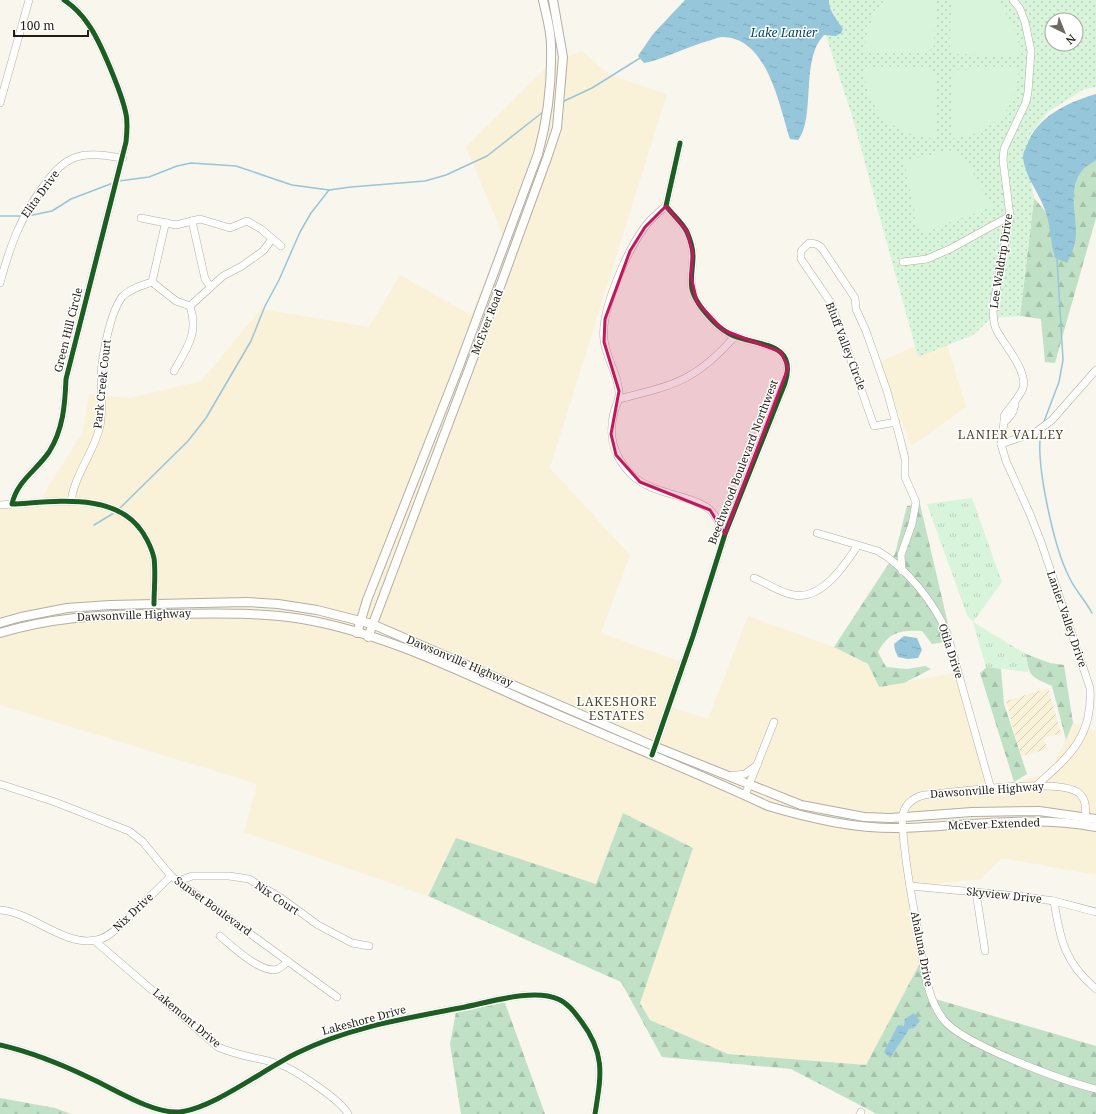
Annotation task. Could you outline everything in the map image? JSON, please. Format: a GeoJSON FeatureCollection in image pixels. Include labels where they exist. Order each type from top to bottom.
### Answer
{"type":"FeatureCollection","features":[{"type":"Feature","properties":{"kind":"main road","name":"McEver Road"},"geometry":{"type":"LineString","coordinates":[[357,633],[367,600],[506,244],[538,154],[546,125],[549,97],[551,44],[543,0]]}},
{"type":"Feature","properties":{"kind":"main road","name":"McEver Road"},"geometry":{"type":"LineString","coordinates":[[368,637],[548,158],[557,128],[563,57],[554,0]]}},
{"type":"Feature","properties":{"kind":"main road"},"geometry":{"type":"LineString","coordinates":[[420,496],[418,486],[434,440],[434,430]]}},
{"type":"Feature","properties":{"kind":"main road","name":"Dawsonville Highway"},"geometry":{"type":"LineString","coordinates":[[0,623],[21,617],[67,608],[222,601],[278,604],[317,610],[372,624],[656,747],[801,805],[864,817],[902,818],[972,812],[1059,812],[1096,826]]}},
{"type":"Feature","properties":{"kind":"main road","name":"Dawsonville Highway"},"geometry":{"type":"LineString","coordinates":[[0,633],[31,624],[69,618],[220,613],[264,615],[302,620],[357,633],[464,674],[652,754],[768,806],[832,822],[902,828]]}},
{"type":"Feature","properties":{"kind":"main road"},"geometry":{"type":"LineString","coordinates":[[556,714],[560,705]]}},
{"type":"Feature","properties":{"kind":"main road","name":"Dawsonville Highway"},"geometry":{"type":"LineString","coordinates":[[1085,821],[1096,819]]}},
{"type":"Feature","properties":{"kind":"main road","name":"McEver Extended"},"geometry":{"type":"LineString","coordinates":[[902,828],[1029,821],[1085,821]]}},
{"type":"Feature","properties":{"kind":"street"},"geometry":{"type":"LineString","coordinates":[[0,103],[29,0]]}},
{"type":"Feature","properties":{"kind":"street","name":"Green Hill Circle"},"geometry":{"type":"LineString","coordinates":[[12,504],[17,488],[48,452],[57,436],[65,405],[66,379],[123,158],[128,128],[122,98],[96,37],[88,24],[64,0]]}},
{"type":"Feature","properties":{"kind":"street","name":"Lee Waldrip Drive"},"geometry":{"type":"LineString","coordinates":[[1001,444],[1004,416],[1015,402],[1023,387],[1022,377],[1012,353],[996,330],[993,319],[993,307],[1010,216],[1004,149],[1026,102],[1031,51],[1025,22],[1020,10],[1013,0]]}},
{"type":"Feature","properties":{"kind":"street"},"geometry":{"type":"LineString","coordinates":[[680,143],[666,206],[645,227],[630,251],[613,293],[605,319],[604,342],[617,382],[619,399],[614,412],[611,434],[612,445],[623,466],[640,482],[657,490],[706,507],[716,517],[726,534]]}},
{"type":"Feature","properties":{"kind":"street","name":"Elita Drive"},"geometry":{"type":"LineString","coordinates":[[0,283],[9,249],[19,224],[29,206],[51,175],[63,164],[74,158],[84,156],[123,158]]}},
{"type":"Feature","properties":{"kind":"street","name":"Beechwood Boulevard Northwest"},"geometry":{"type":"LineString","coordinates":[[652,754],[656,747],[726,534],[785,383],[788,368],[784,357],[775,349],[735,336],[715,322],[697,302],[692,283],[693,254],[686,231],[666,206]]}},
{"type":"Feature","properties":{"kind":"street"},"geometry":{"type":"LineString","coordinates":[[903,262],[927,259],[950,249],[1010,216]]}},
{"type":"Feature","properties":{"kind":"street"},"geometry":{"type":"LineString","coordinates":[[142,218],[176,225],[200,219],[230,228],[247,221],[281,246]]}},
{"type":"Feature","properties":{"kind":"street"},"geometry":{"type":"LineString","coordinates":[[192,222],[205,280],[210,286]]}},
{"type":"Feature","properties":{"kind":"street"},"geometry":{"type":"LineString","coordinates":[[167,223],[165,225],[152,282],[176,301],[190,306]]}},
{"type":"Feature","properties":{"kind":"street"},"geometry":{"type":"LineString","coordinates":[[190,306],[210,286],[223,276],[248,262],[263,251],[272,239]]}},
{"type":"Feature","properties":{"kind":"street","name":"Bluff Valley Circle"},"geometry":{"type":"LineString","coordinates":[[896,422],[874,426],[831,304],[801,259],[801,251],[809,243],[821,246],[855,298],[856,309],[874,353],[896,422],[905,459],[905,477],[916,502],[912,524],[901,555],[902,571]]}},
{"type":"Feature","properties":{"kind":"street","name":"Park Creek Court"},"geometry":{"type":"LineString","coordinates":[[71,502],[72,488],[89,458],[100,425],[101,375],[105,343],[116,312],[123,296],[139,286],[152,282]]}},
{"type":"Feature","properties":{"kind":"street"},"geometry":{"type":"LineString","coordinates":[[174,371],[191,340],[194,331],[190,306]]}},
{"type":"Feature","properties":{"kind":"street"},"geometry":{"type":"LineString","coordinates":[[619,399],[661,389],[683,380],[704,367],[735,336]]}},
{"type":"Feature","properties":{"kind":"street"},"geometry":{"type":"LineString","coordinates":[[1001,444],[1036,432],[1052,420],[1096,370]]}},
{"type":"Feature","properties":{"kind":"street","name":"Lanier Valley Drive"},"geometry":{"type":"LineString","coordinates":[[1001,444],[1009,472],[1030,514],[1041,542],[1090,688],[1090,712],[1081,738],[1072,752],[1038,784]]}},
{"type":"Feature","properties":{"kind":"street"},"geometry":{"type":"LineString","coordinates":[[0,504],[71,502],[104,505],[124,513],[136,523],[149,543],[154,558],[154,604]]}},
{"type":"Feature","properties":{"kind":"street","name":"Otila Drive"},"geometry":{"type":"LineString","coordinates":[[817,532],[885,555],[914,581],[944,627],[991,789]]}},
{"type":"Feature","properties":{"kind":"street"},"geometry":{"type":"LineString","coordinates":[[754,578],[792,595],[801,596],[812,592],[827,583],[849,558],[858,545]]}},
{"type":"Feature","properties":{"kind":"street"},"geometry":{"type":"LineString","coordinates":[[745,795],[774,722]]}},
{"type":"Feature","properties":{"kind":"street"},"geometry":{"type":"LineString","coordinates":[[726,776],[745,774],[757,765]]}},
{"type":"Feature","properties":{"kind":"street","name":"Sunset Boulevard"},"geometry":{"type":"LineString","coordinates":[[0,784],[49,800],[128,830],[143,842],[171,876],[337,997]]}},
{"type":"Feature","properties":{"kind":"street","name":"Dawsonville Highway"},"geometry":{"type":"LineString","coordinates":[[902,818],[906,806],[917,797],[1038,784],[1066,787],[1076,790],[1086,803],[1085,821]]}},
{"type":"Feature","properties":{"kind":"street","name":"Ahaluna Drive"},"geometry":{"type":"LineString","coordinates":[[902,818],[910,886],[928,987],[943,1019],[952,1028],[986,1047],[1063,1079],[1096,1088]]}},
{"type":"Feature","properties":{"kind":"street","name":"Nix Drive"},"geometry":{"type":"LineString","coordinates":[[95,941],[111,933],[120,926],[171,876]]}},
{"type":"Feature","properties":{"kind":"street","name":"Nix Court"},"geometry":{"type":"LineString","coordinates":[[179,881],[192,876],[229,876],[249,879],[281,898],[318,924],[352,943],[369,946]]}},
{"type":"Feature","properties":{"kind":"street","name":"Skyview Drive"},"geometry":{"type":"LineString","coordinates":[[910,886],[1054,901],[1096,912]]}},
{"type":"Feature","properties":{"kind":"street"},"geometry":{"type":"LineString","coordinates":[[976,892],[985,951]]}},
{"type":"Feature","properties":{"kind":"street"},"geometry":{"type":"LineString","coordinates":[[1054,901],[1061,939],[1068,958],[1078,973],[1096,989]]}},
{"type":"Feature","properties":{"kind":"street"},"geometry":{"type":"LineString","coordinates":[[0,910],[23,916],[62,934],[78,939],[95,941]]}},
{"type":"Feature","properties":{"kind":"street"},"geometry":{"type":"LineString","coordinates":[[220,936],[249,959],[270,970],[278,969],[288,961]]}},
{"type":"Feature","properties":{"kind":"street","name":"Lakemont Drive"},"geometry":{"type":"LineString","coordinates":[[95,941],[218,1047],[231,1053],[285,1066],[338,1101],[348,1114]]}},
{"type":"Feature","properties":{"kind":"street","name":"Lakeshore Drive"},"geometry":{"type":"LineString","coordinates":[[0,1045],[27,1053],[90,1078],[147,1104],[171,1112],[188,1110],[208,1103],[277,1064],[323,1041],[357,1030],[515,996],[551,996],[563,1001],[574,1012],[587,1029],[599,1051],[601,1079],[595,1114]]}},
{"type":"Feature","properties":{"kind":"highlighted area"},"geometry":{"type":"Polygon","coordinates":[[[666,206],[687,231],[693,254],[691,276],[697,302],[723,330],[781,352],[788,368],[725,534],[710,510],[640,482],[616,455],[611,434],[619,391],[604,342],[605,319],[630,251],[645,227],[666,206]]]}},
{"type":"Feature","properties":{"kind":"shaded area"},"geometry":{"type":"Polygon","coordinates":[[[582,51],[610,75],[667,94],[550,468],[630,555],[601,633],[682,662],[668,706],[708,719],[748,616],[834,647],[868,664],[879,687],[960,672],[993,788],[1050,773],[1073,723],[1096,731],[1096,875],[1002,858],[981,879],[910,886],[919,965],[866,1065],[728,1054],[650,1020],[640,1003],[693,848],[624,813],[596,884],[456,839],[427,896],[244,832],[257,784],[0,705],[0,506],[38,503],[83,432],[89,394],[130,398],[201,381],[261,309],[369,327],[400,275],[471,315],[503,236],[466,147],[552,62],[582,51]]]}},
{"type":"Feature","properties":{"kind":"shaded area"},"geometry":{"type":"Polygon","coordinates":[[[947,345],[966,407],[911,446],[880,362],[915,346],[918,357],[947,345]]]}},
{"type":"Feature","properties":{"kind":"shaded area"},"geometry":{"type":"Polygon","coordinates":[[[1048,688],[1061,733],[1044,738],[1048,749],[1021,756],[1006,701],[1048,688]]]}},
{"type":"Feature","properties":{"kind":"green space"},"geometry":{"type":"Polygon","coordinates":[[[829,0],[1096,0],[1096,87],[1084,89],[1048,112],[1029,136],[1028,166],[1034,198],[1020,316],[991,318],[973,335],[918,357],[853,119],[826,36],[826,12],[829,0]]]}},
{"type":"Feature","properties":{"kind":"green space"},"geometry":{"type":"Polygon","coordinates":[[[888,0],[936,0],[934,46],[928,52],[865,51],[866,36],[870,22],[882,5],[888,0]]]}},
{"type":"Feature","properties":{"kind":"green space"},"geometry":{"type":"Polygon","coordinates":[[[951,0],[994,0],[1013,25],[1019,47],[1019,56],[956,54],[950,48],[951,0]]]}},
{"type":"Feature","properties":{"kind":"green space"},"geometry":{"type":"Polygon","coordinates":[[[865,67],[928,68],[935,77],[935,138],[920,137],[907,133],[894,126],[884,118],[875,107],[869,95],[865,67]]]}},
{"type":"Feature","properties":{"kind":"green space"},"geometry":{"type":"Polygon","coordinates":[[[1019,67],[1015,94],[1011,103],[1000,117],[994,123],[978,132],[953,138],[952,75],[957,70],[1019,67]]]}},
{"type":"Feature","properties":{"kind":"green space"},"geometry":{"type":"Polygon","coordinates":[[[952,150],[966,160],[992,207],[926,231],[918,228],[904,161],[952,150]]]}},
{"type":"Feature","properties":{"kind":"green space"},"geometry":{"type":"Polygon","coordinates":[[[1096,160],[1096,218],[1055,363],[1045,362],[1041,319],[1020,316],[1034,198],[1050,217],[1080,169],[1096,160]]]}},
{"type":"Feature","properties":{"kind":"green space"},"geometry":{"type":"Polygon","coordinates":[[[972,498],[1002,582],[973,622],[967,615],[927,504],[972,498]]]}},
{"type":"Feature","properties":{"kind":"green space"},"geometry":{"type":"Polygon","coordinates":[[[920,504],[952,641],[932,644],[922,631],[907,631],[891,636],[886,640],[878,652],[886,667],[907,669],[925,666],[931,669],[904,683],[879,687],[868,664],[834,647],[895,554],[907,506],[920,504]]]}},
{"type":"Feature","properties":{"kind":"green space"},"geometry":{"type":"Polygon","coordinates":[[[973,622],[1026,654],[1028,672],[986,667],[973,622]]]}},
{"type":"Feature","properties":{"kind":"green space"},"geometry":{"type":"Polygon","coordinates":[[[1026,654],[1050,663],[1064,665],[1073,723],[1066,740],[1052,686],[1032,675],[1028,668],[1026,654]]]}},
{"type":"Feature","properties":{"kind":"green space"},"geometry":{"type":"Polygon","coordinates":[[[987,667],[1001,669],[1004,704],[1027,774],[1014,782],[980,673],[987,667]]]}},
{"type":"Feature","properties":{"kind":"green space"},"geometry":{"type":"Polygon","coordinates":[[[623,813],[693,848],[640,1003],[650,1020],[728,1054],[866,1065],[919,965],[932,998],[1096,1046],[1096,1114],[877,1114],[791,1069],[662,1057],[621,982],[428,896],[456,838],[596,884],[623,813]]]}},
{"type":"Feature","properties":{"kind":"green space"},"geometry":{"type":"Polygon","coordinates":[[[504,1000],[545,1114],[461,1114],[450,1044],[456,1012],[504,1000]]]}},
{"type":"Feature","properties":{"kind":"green space"},"geometry":{"type":"Polygon","coordinates":[[[0,1098],[55,1108],[71,1114],[0,1114],[0,1098]]]}},
{"type":"Feature","properties":{"kind":"water","name":"Lake Lanier"},"geometry":{"type":"Polygon","coordinates":[[[685,0],[829,0],[830,8],[843,29],[841,33],[836,36],[824,35],[812,58],[806,118],[803,130],[798,140],[790,139],[776,92],[761,61],[750,48],[738,40],[719,37],[660,59],[644,63],[638,56],[653,34],[685,0]]]}},
{"type":"Feature","properties":{"kind":"water"},"geometry":{"type":"Polygon","coordinates":[[[1096,94],[1096,160],[1082,170],[1075,186],[1074,202],[1076,237],[1067,263],[1055,258],[1047,216],[1026,170],[1023,155],[1032,135],[1046,118],[1075,101],[1096,94]]]}},
{"type":"Feature","properties":{"kind":"water"},"geometry":{"type":"Polygon","coordinates":[[[904,636],[917,638],[922,650],[918,658],[908,659],[898,657],[894,644],[904,636]]]}},
{"type":"Feature","properties":{"kind":"water"},"geometry":{"type":"Polygon","coordinates":[[[914,1013],[920,1021],[914,1028],[908,1029],[890,1058],[884,1052],[898,1025],[904,1026],[905,1019],[914,1013]]]}},
{"type":"Feature","properties":{"kind":"waterway"},"geometry":{"type":"LineString","coordinates":[[562,102],[592,88],[640,58]]}},
{"type":"Feature","properties":{"kind":"waterway"},"geometry":{"type":"LineString","coordinates":[[119,181],[149,177],[177,166],[191,163],[236,166],[292,185],[329,190],[425,181],[446,175],[487,156],[543,112]]}},
{"type":"Feature","properties":{"kind":"waterway"},"geometry":{"type":"LineString","coordinates":[[28,216],[52,211],[71,199],[113,183]]}},
{"type":"Feature","properties":{"kind":"waterway"},"geometry":{"type":"LineString","coordinates":[[119,509],[188,441],[206,418],[251,341],[265,306],[279,280],[300,232],[311,213],[329,190]]}},
{"type":"Feature","properties":{"kind":"waterway"},"geometry":{"type":"LineString","coordinates":[[0,216],[22,216]]}},
{"type":"Feature","properties":{"kind":"waterway"},"geometry":{"type":"LineString","coordinates":[[1043,424],[1059,382],[1063,360],[1057,259]]}},
{"type":"Feature","properties":{"kind":"waterway"},"geometry":{"type":"LineString","coordinates":[[1041,431],[1040,445],[1043,483],[1057,546],[1071,582],[1092,613]]}},
{"type":"Feature","properties":{"kind":"waterway"},"geometry":{"type":"LineString","coordinates":[[94,525],[114,513]]}},
{"type":"Feature","properties":{"kind":"cycle path"},"geometry":{"type":"LineString","coordinates":[[64,0],[86,21],[104,54],[124,105],[127,124],[126,142],[66,379],[64,408],[60,426],[54,444],[44,459],[22,482],[14,496],[12,504],[65,501],[83,502],[101,505],[117,510],[131,520],[143,533],[150,545],[154,558],[155,569],[154,604]]}},
{"type":"Feature","properties":{"kind":"cycle path"},"geometry":{"type":"LineString","coordinates":[[652,755],[693,636],[725,534],[785,383],[788,370],[786,360],[781,353],[765,344],[734,336],[726,332],[707,315],[695,298],[691,285],[693,256],[690,241],[683,225],[666,206],[680,143]]}},
{"type":"Feature","properties":{"kind":"cycle path"},"geometry":{"type":"LineString","coordinates":[[0,1045],[23,1051],[58,1064],[147,1105],[169,1112],[180,1112],[193,1109],[223,1096],[297,1053],[337,1036],[379,1024],[499,999],[525,995],[548,996],[562,1001],[571,1008],[595,1044],[600,1066],[599,1088],[595,1114]]}},
{"type":"Feature","properties":{"kind":"district","name":"LANIER VALLEY"},"geometry":{"type":"Point","coordinates":[1011,435]}},
{"type":"Feature","properties":{"kind":"district","name":"LAKESHORE ESTATES"},"geometry":{"type":"Point","coordinates":[617,709]}}]}
